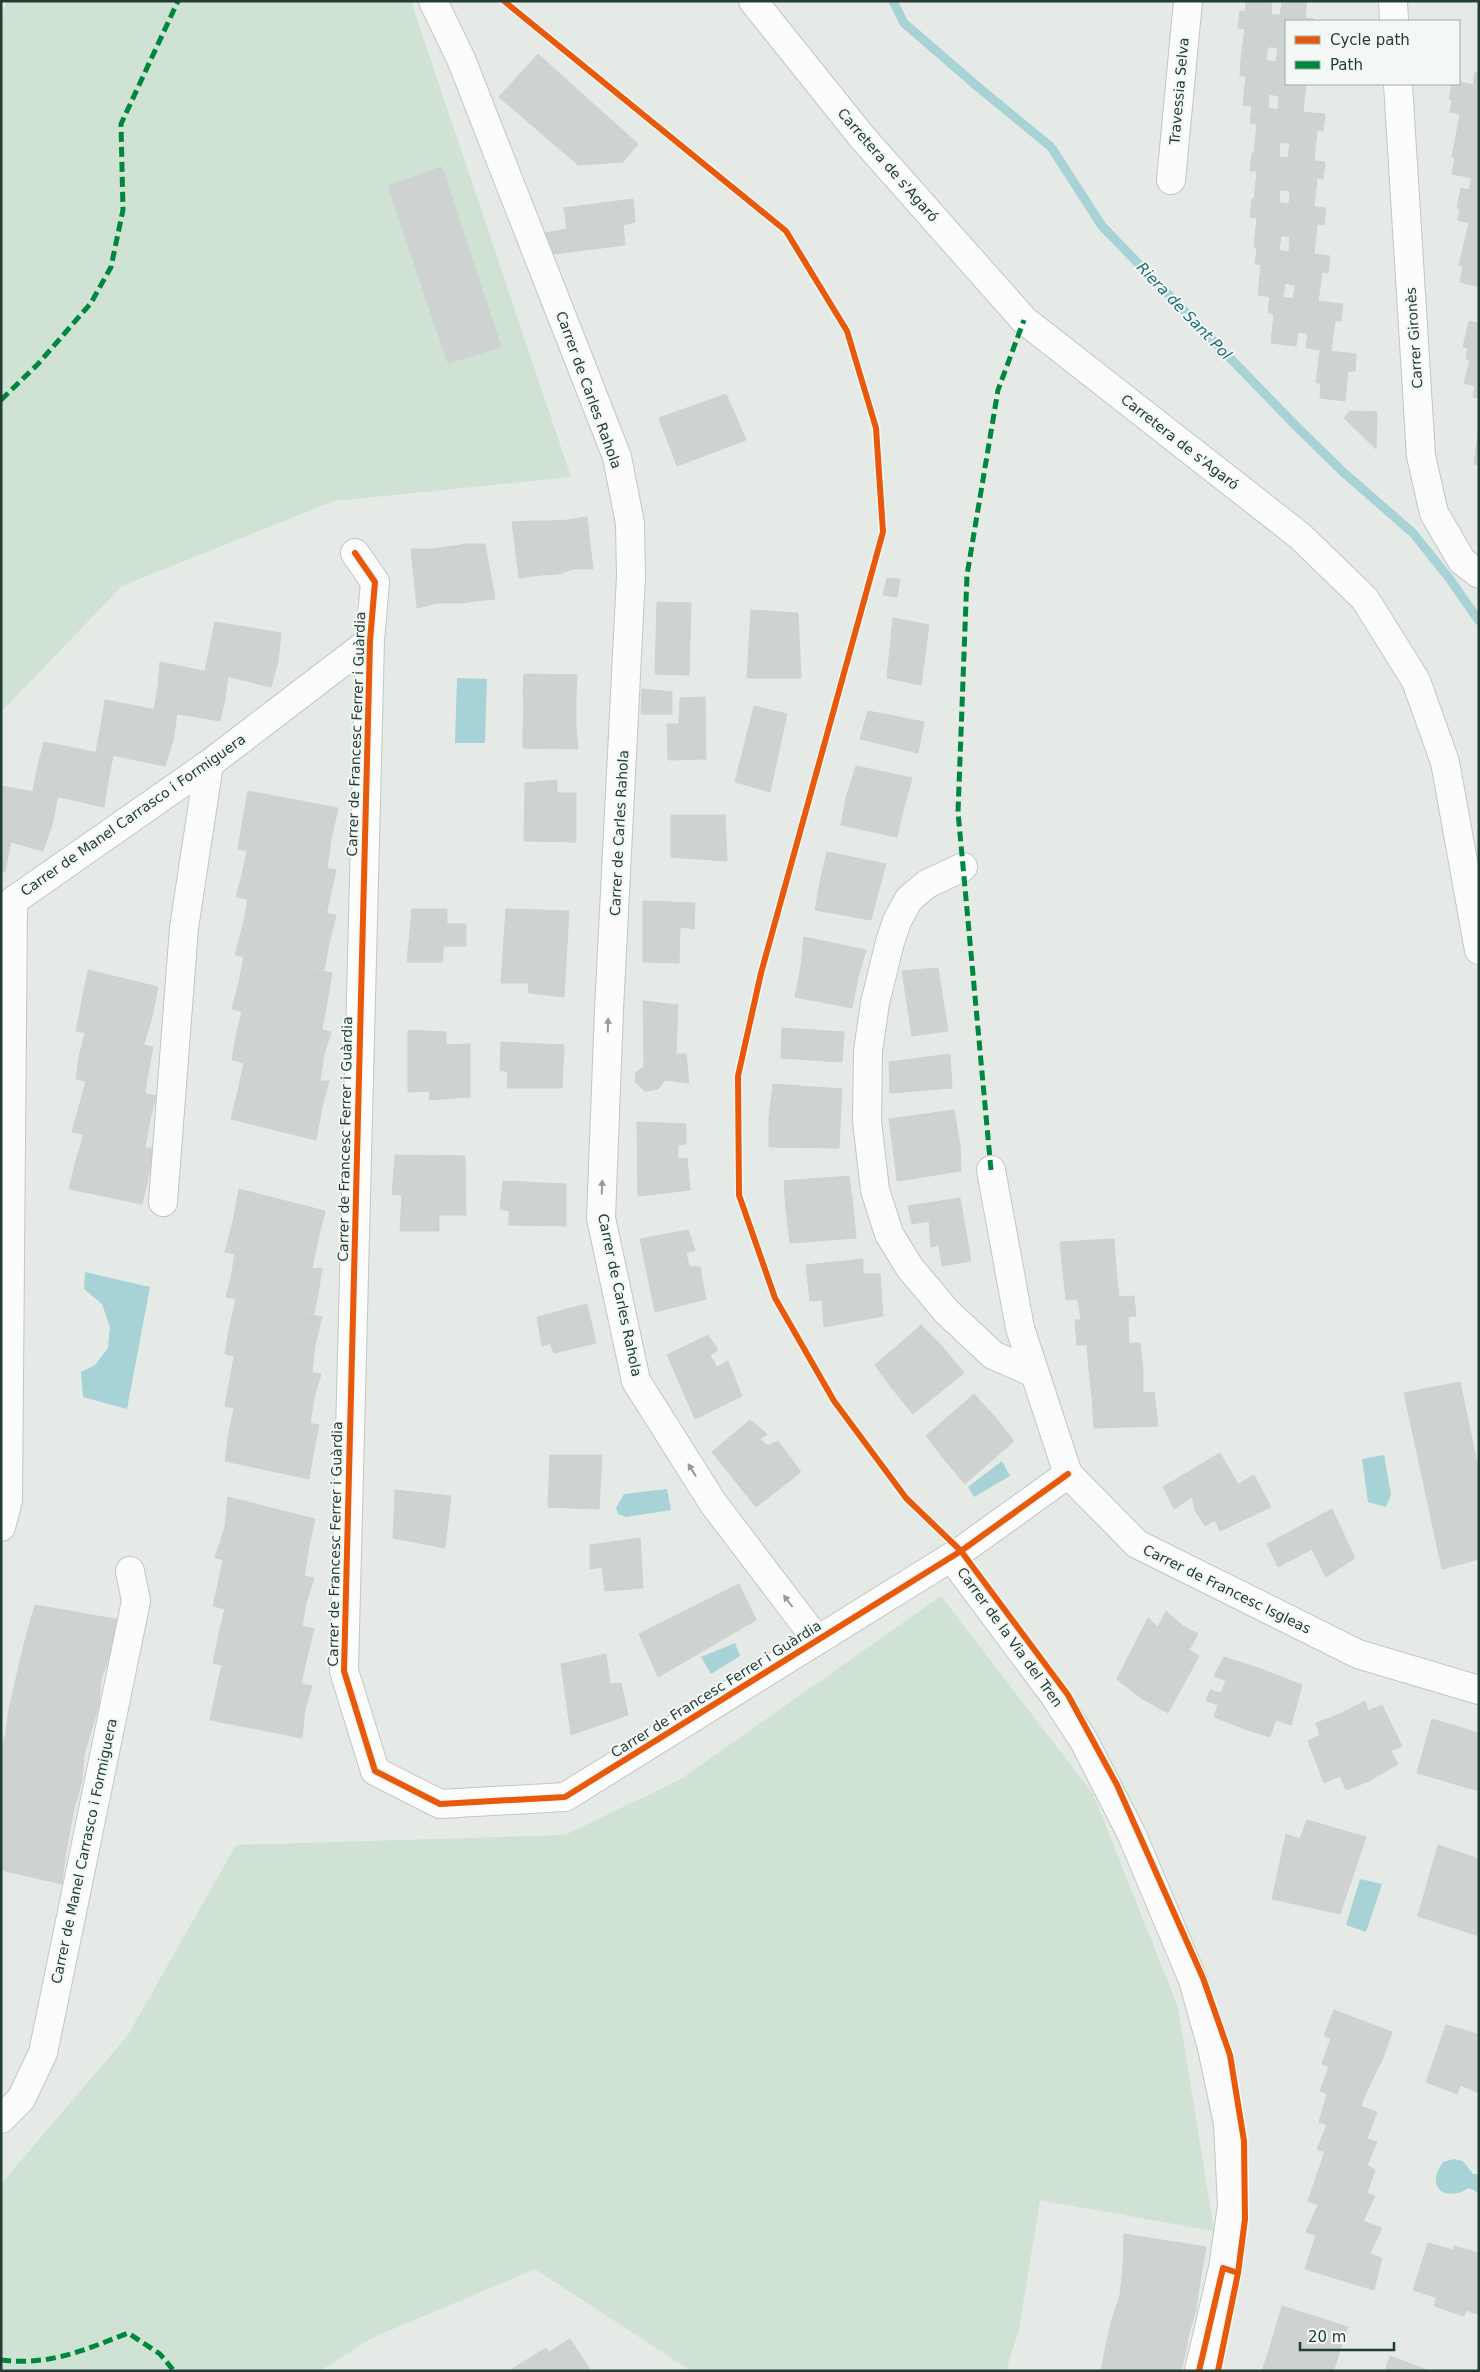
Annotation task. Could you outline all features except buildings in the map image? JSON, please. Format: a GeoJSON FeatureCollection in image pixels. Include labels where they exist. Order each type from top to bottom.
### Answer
{"type":"FeatureCollection","features":[{"type":"Feature","properties":{"kind":"street","name":"Carrer de Carles Rahola"},"geometry":{"type":"LineString","coordinates":[[433,1],[461,59],[617,457],[630,523],[630,595],[609,1010],[601,1218],[636,1381],[713,1503],[817,1640]]}},
{"type":"Feature","properties":{"kind":"street","name":"Carretera de s'Agaró"},"geometry":{"type":"LineString","coordinates":[[753,1],[862,137],[1024,320],[1300,536],[1365,599],[1416,680],[1445,762],[1479,950]]}},
{"type":"Feature","properties":{"kind":"street","name":"Travessia Selva"},"geometry":{"type":"LineString","coordinates":[[1171,180],[1188,1]]}},
{"type":"Feature","properties":{"kind":"street"},"geometry":{"type":"LineString","coordinates":[[1393,1],[1394,20]]}},
{"type":"Feature","properties":{"kind":"street","name":"Carrer Gironès"},"geometry":{"type":"LineString","coordinates":[[1398,85],[1421,456],[1434,513],[1462,561],[1479,574]]}},
{"type":"Feature","properties":{"kind":"street","name":"Carrer de Francesc Ferrer i Guàrdia"},"geometry":{"type":"LineString","coordinates":[[356,553],[375,582],[370,641],[344,1671],[375,1771],[440,1804],[565,1797],[951,1557],[1068,1474]]}},
{"type":"Feature","properties":{"kind":"street","name":"Carrer de Manel Carrasco i Formiguera"},"geometry":{"type":"LineString","coordinates":[[1,1527],[8,1500],[13,901],[209,764],[370,641]]}},
{"type":"Feature","properties":{"kind":"street"},"geometry":{"type":"LineString","coordinates":[[163,1202],[184,928],[209,764]]}},
{"type":"Feature","properties":{"kind":"street"},"geometry":{"type":"LineString","coordinates":[[963,867],[927,884],[909,899],[897,921],[890,942],[874,1003],[868,1052],[867,1121],[874,1190],[889,1234],[910,1268],[947,1312],[993,1354],[1034,1373]]}},
{"type":"Feature","properties":{"kind":"street","name":"Carrer de Francesc Isgleas"},"geometry":{"type":"LineString","coordinates":[[991,1170],[1020,1328],[1068,1474],[1137,1544],[1358,1654],[1479,1690]]}},
{"type":"Feature","properties":{"kind":"street","name":"Carrer de la Via del Tren"},"geometry":{"type":"LineString","coordinates":[[951,1557],[1054,1695],[1084,1742],[1132,1835],[1193,1980],[1212,2048],[1228,2123],[1232,2206],[1223,2268],[1199,2371]]}},
{"type":"Feature","properties":{"kind":"street","name":"Carrer de Manel Carrasco i Formiguera"},"geometry":{"type":"LineString","coordinates":[[1,2119],[21,2099],[43,2053],[136,1601],[130,1571]]}},
{"type":"Feature","properties":{"kind":"green space"},"geometry":{"type":"Polygon","coordinates":[[[8,1],[411,1],[571,477],[334,501],[122,586],[1,712],[1,14],[8,1]]]}},
{"type":"Feature","properties":{"kind":"green space"},"geometry":{"type":"Polygon","coordinates":[[[941,1596],[1093,1794],[1178,2007],[1214,2231],[1040,2200],[1019,2329],[1006,2371],[691,2371],[535,2269],[372,2338],[320,2371],[1,2371],[1,2184],[128,2035],[236,1845],[565,1835],[681,1779],[941,1596]]]}},
{"type":"Feature","properties":{"kind":"water"},"geometry":{"type":"Polygon","coordinates":[[[457,678],[487,679],[485,743],[455,743],[457,678]]]}},
{"type":"Feature","properties":{"kind":"water"},"geometry":{"type":"Polygon","coordinates":[[[85,1272],[150,1287],[127,1409],[83,1397],[81,1372],[95,1365],[108,1348],[110,1327],[102,1304],[84,1289],[85,1272]]]}},
{"type":"Feature","properties":{"kind":"water"},"geometry":{"type":"Polygon","coordinates":[[[1384,1455],[1391,1495],[1386,1507],[1368,1502],[1362,1459],[1384,1455]]]}},
{"type":"Feature","properties":{"kind":"water"},"geometry":{"type":"Polygon","coordinates":[[[1002,1461],[1010,1476],[974,1497],[968,1487],[1002,1461]]]}},
{"type":"Feature","properties":{"kind":"water"},"geometry":{"type":"Polygon","coordinates":[[[667,1489],[671,1510],[626,1517],[618,1514],[616,1508],[624,1494],[667,1489]]]}},
{"type":"Feature","properties":{"kind":"water"},"geometry":{"type":"Polygon","coordinates":[[[735,1643],[740,1656],[711,1674],[701,1657],[735,1643]]]}},
{"type":"Feature","properties":{"kind":"water"},"geometry":{"type":"Polygon","coordinates":[[[1360,1879],[1382,1884],[1366,1932],[1346,1925],[1360,1879]]]}},
{"type":"Feature","properties":{"kind":"water"},"geometry":{"type":"Polygon","coordinates":[[[1454,2159],[1463,2161],[1473,2174],[1479,2174],[1479,2193],[1469,2188],[1452,2194],[1440,2190],[1436,2179],[1438,2171],[1443,2162],[1454,2159]]]}},
{"type":"Feature","properties":{"kind":"waterway","name":"Riera de Sant Pol"},"geometry":{"type":"LineString","coordinates":[[893,1],[904,23],[1051,147],[1102,226],[1295,425],[1343,472],[1413,533],[1449,578],[1479,621]]}},
{"type":"Feature","properties":{"kind":"marked path"},"geometry":{"type":"LineString","coordinates":[[1,400],[38,364],[91,303],[111,267],[123,210],[121,124],[178,1]]}},
{"type":"Feature","properties":{"kind":"marked path"},"geometry":{"type":"LineString","coordinates":[[991,1170],[958,812],[967,575],[998,390],[1024,320]]}},
{"type":"Feature","properties":{"kind":"marked path"},"geometry":{"type":"LineString","coordinates":[[1,2360],[35,2361],[51,2359],[82,2351],[128,2333],[160,2354],[174,2371]]}},
{"type":"Feature","properties":{"kind":"cycle path"},"geometry":{"type":"LineString","coordinates":[[504,1],[786,231],[847,331],[876,428],[883,532],[761,973],[738,1076],[739,1195],[775,1298],[834,1401],[906,1498],[961,1551],[1068,1695],[1117,1785],[1203,1978],[1230,2055],[1244,2141],[1245,2219],[1238,2273],[1218,2371]]}},
{"type":"Feature","properties":{"kind":"cycle path"},"geometry":{"type":"LineString","coordinates":[[355,553],[375,582],[370,641],[344,1671],[375,1771],[440,1804],[565,1797],[961,1551],[1068,1474]]}},
{"type":"Feature","properties":{"kind":"cycle path"},"geometry":{"type":"LineString","coordinates":[[1199,2371],[1223,2268],[1238,2273]]}}]}
